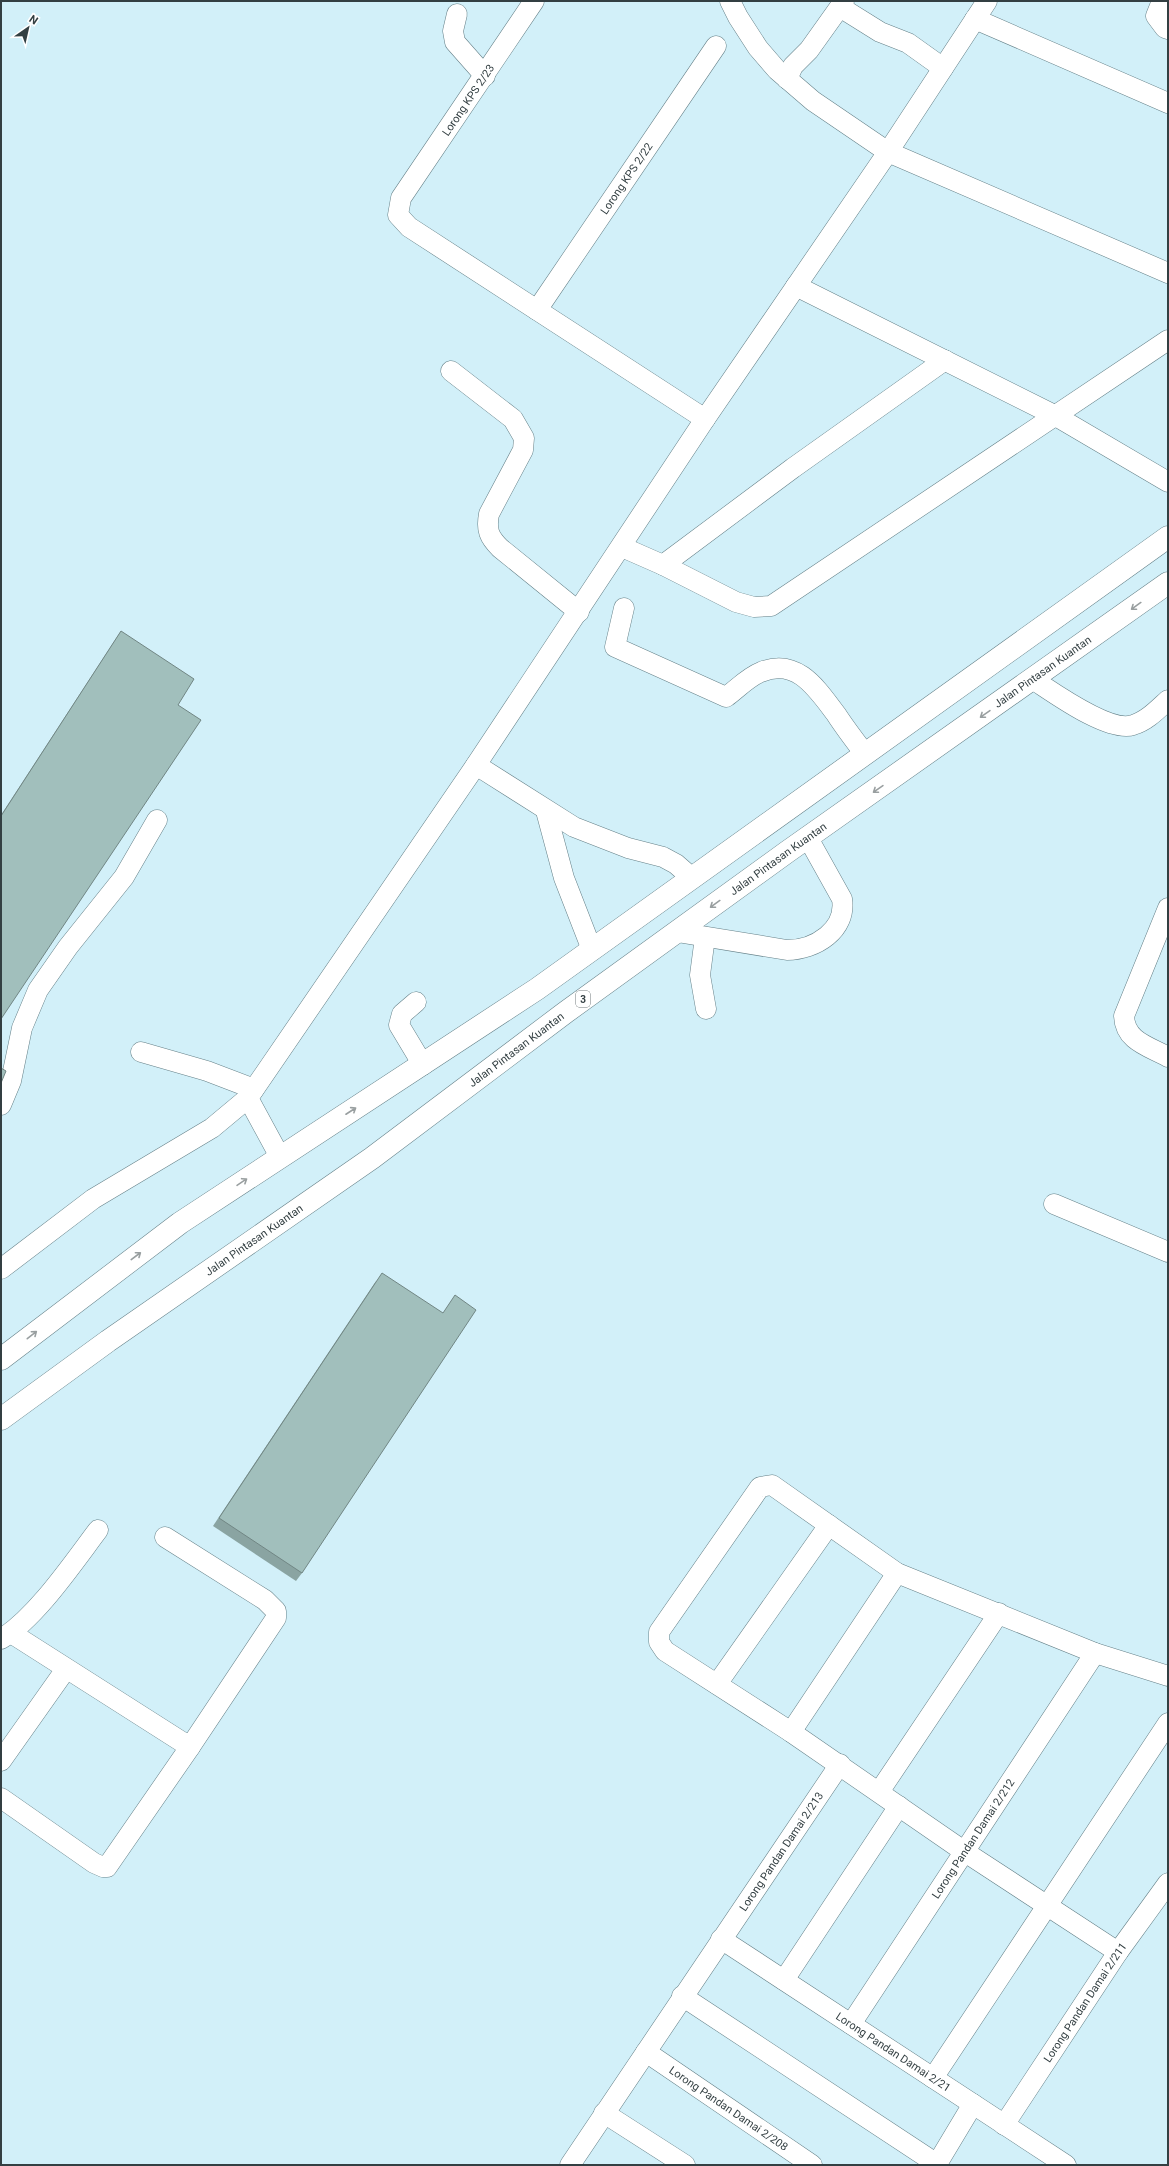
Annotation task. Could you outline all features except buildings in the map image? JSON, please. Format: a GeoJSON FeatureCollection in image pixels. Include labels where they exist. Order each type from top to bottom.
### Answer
{"type":"FeatureCollection","features":[{"type":"Feature","properties":{"kind":"highway"},"geometry":{"type":"LineString","coordinates":[[1,1359],[180,1223],[537,989],[1168,537]]}},
{"type":"Feature","properties":{"kind":"highway","name":"Jalan Pintasan Kuantan"},"geometry":{"type":"LineString","coordinates":[[1,1419],[108,1341],[372,1158],[566,1012],[808,838],[1168,584]]}},
{"type":"Feature","properties":{"kind":"street"},"geometry":{"type":"LineString","coordinates":[[730,1],[738,17],[758,48],[787,79],[813,101],[888,152],[1168,273]]}},
{"type":"Feature","properties":{"kind":"street"},"geometry":{"type":"LineString","coordinates":[[1,1269],[52,1228],[93,1199],[212,1128],[251,1093],[476,765],[579,612],[705,419],[888,152],[987,1]]}},
{"type":"Feature","properties":{"kind":"street"},"geometry":{"type":"LineString","coordinates":[[1162,1],[1156,16],[1165,28],[1168,29]]}},
{"type":"Feature","properties":{"kind":"street","name":"Lorong KPS 2/23"},"geometry":{"type":"LineString","coordinates":[[531,2],[485,76],[401,198],[398,215],[409,227],[537,310]]}},
{"type":"Feature","properties":{"kind":"street"},"geometry":{"type":"LineString","coordinates":[[787,79],[793,66],[809,50],[842,4],[880,32],[908,43],[943,68]]}},
{"type":"Feature","properties":{"kind":"street"},"geometry":{"type":"LineString","coordinates":[[456,14],[453,31],[455,42],[485,76]]}},
{"type":"Feature","properties":{"kind":"street"},"geometry":{"type":"LineString","coordinates":[[975,19],[1168,103]]}},
{"type":"Feature","properties":{"kind":"street","name":"Lorong KPS 2/22"},"geometry":{"type":"LineString","coordinates":[[537,310],[716,46]]}},
{"type":"Feature","properties":{"kind":"street"},"geometry":{"type":"LineString","coordinates":[[796,286],[1054,415],[1168,482]]}},
{"type":"Feature","properties":{"kind":"street"},"geometry":{"type":"LineString","coordinates":[[537,310],[705,419]]}},
{"type":"Feature","properties":{"kind":"street"},"geometry":{"type":"LineString","coordinates":[[622,547],[663,565],[736,602],[754,607],[771,606],[1168,340]]}},
{"type":"Feature","properties":{"kind":"street"},"geometry":{"type":"LineString","coordinates":[[663,565],[793,468],[945,360]]}},
{"type":"Feature","properties":{"kind":"street"},"geometry":{"type":"LineString","coordinates":[[451,371],[513,419],[524,438],[522,450],[489,514],[487,526],[490,538],[500,548],[579,612]]}},
{"type":"Feature","properties":{"kind":"street"},"geometry":{"type":"LineString","coordinates":[[624,608],[615,647],[726,697],[759,672],[777,667],[788,669],[801,675],[816,686],[865,754]]}},
{"type":"Feature","properties":{"kind":"street"},"geometry":{"type":"LineString","coordinates":[[1034,680],[1082,711],[1121,726],[1132,726],[1144,721],[1166,706]]}},
{"type":"Feature","properties":{"kind":"street"},"geometry":{"type":"LineString","coordinates":[[476,765],[546,811],[574,827],[628,848],[663,857],[676,864],[692,878]]}},
{"type":"Feature","properties":{"kind":"street"},"geometry":{"type":"LineString","coordinates":[[546,811],[564,878],[592,950]]}},
{"type":"Feature","properties":{"kind":"street"},"geometry":{"type":"LineString","coordinates":[[1,1105],[11,1081],[22,1028],[38,990],[68,947],[124,877],[157,820]]}},
{"type":"Feature","properties":{"kind":"street"},"geometry":{"type":"LineString","coordinates":[[677,932],[793,950],[812,946],[828,935],[839,924],[844,911],[842,899],[808,838]]}},
{"type":"Feature","properties":{"kind":"street"},"geometry":{"type":"LineString","coordinates":[[1167,915],[1124,1016],[1124,1027],[1133,1039],[1168,1057]]}},
{"type":"Feature","properties":{"kind":"street"},"geometry":{"type":"LineString","coordinates":[[705,937],[700,975],[706,1009]]}},
{"type":"Feature","properties":{"kind":"street"},"geometry":{"type":"LineString","coordinates":[[416,1002],[402,1014],[399,1025],[423,1065]]}},
{"type":"Feature","properties":{"kind":"street"},"geometry":{"type":"LineString","coordinates":[[141,1052],[207,1071],[251,1093],[280,1157]]}},
{"type":"Feature","properties":{"kind":"street"},"geometry":{"type":"LineString","coordinates":[[1054,1204],[1168,1252]]}},
{"type":"Feature","properties":{"kind":"street"},"geometry":{"type":"LineString","coordinates":[[1118,1952],[965,1852],[840,1764],[665,1651],[659,1642],[659,1632],[760,1487],[772,1484],[897,1573],[1095,1653],[1168,1676]]}},
{"type":"Feature","properties":{"kind":"street"},"geometry":{"type":"LineString","coordinates":[[717,1684],[829,1525]]}},
{"type":"Feature","properties":{"kind":"street"},"geometry":{"type":"LineString","coordinates":[[98,1530],[45,1597],[6,1636],[66,1669],[190,1747]]}},
{"type":"Feature","properties":{"kind":"street"},"geometry":{"type":"LineString","coordinates":[[1,1798],[94,1863],[107,1867],[190,1747],[276,1618],[276,1611],[265,1600],[165,1537]]}},
{"type":"Feature","properties":{"kind":"street"},"geometry":{"type":"LineString","coordinates":[[791,1732],[897,1573]]}},
{"type":"Feature","properties":{"kind":"street"},"geometry":{"type":"LineString","coordinates":[[879,1792],[999,1613]]}},
{"type":"Feature","properties":{"kind":"street","name":"Lorong Pandan Damai 2/212"},"geometry":{"type":"LineString","coordinates":[[851,2024],[1095,1653]]}},
{"type":"Feature","properties":{"kind":"street"},"geometry":{"type":"LineString","coordinates":[[1,1761],[66,1669]]}},
{"type":"Feature","properties":{"kind":"street"},"geometry":{"type":"LineString","coordinates":[[933,2078],[1168,1723]]}},
{"type":"Feature","properties":{"kind":"street","name":"Lorong Pandan Damai 2/213"},"geometry":{"type":"LineString","coordinates":[[570,2165],[682,1996],[840,1764]]}},
{"type":"Feature","properties":{"kind":"street"},"geometry":{"type":"LineString","coordinates":[[784,1980],[899,1806]]}},
{"type":"Feature","properties":{"kind":"street","name":"Lorong Pandan Damai 2/211"},"geometry":{"type":"LineString","coordinates":[[1004,2125],[1118,1952],[1168,1883]]}},
{"type":"Feature","properties":{"kind":"street","name":"Lorong Pandan Damai 2/21"},"geometry":{"type":"LineString","coordinates":[[721,1939],[1066,2165]]}},
{"type":"Feature","properties":{"kind":"street"},"geometry":{"type":"LineString","coordinates":[[682,1996],[937,2164],[974,2104]]}},
{"type":"Feature","properties":{"kind":"street","name":"Lorong Pandan Damai 2/208"},"geometry":{"type":"LineString","coordinates":[[646,2052],[812,2165]]}},
{"type":"Feature","properties":{"kind":"street"},"geometry":{"type":"LineString","coordinates":[[604,2113],[685,2165]]}}]}
